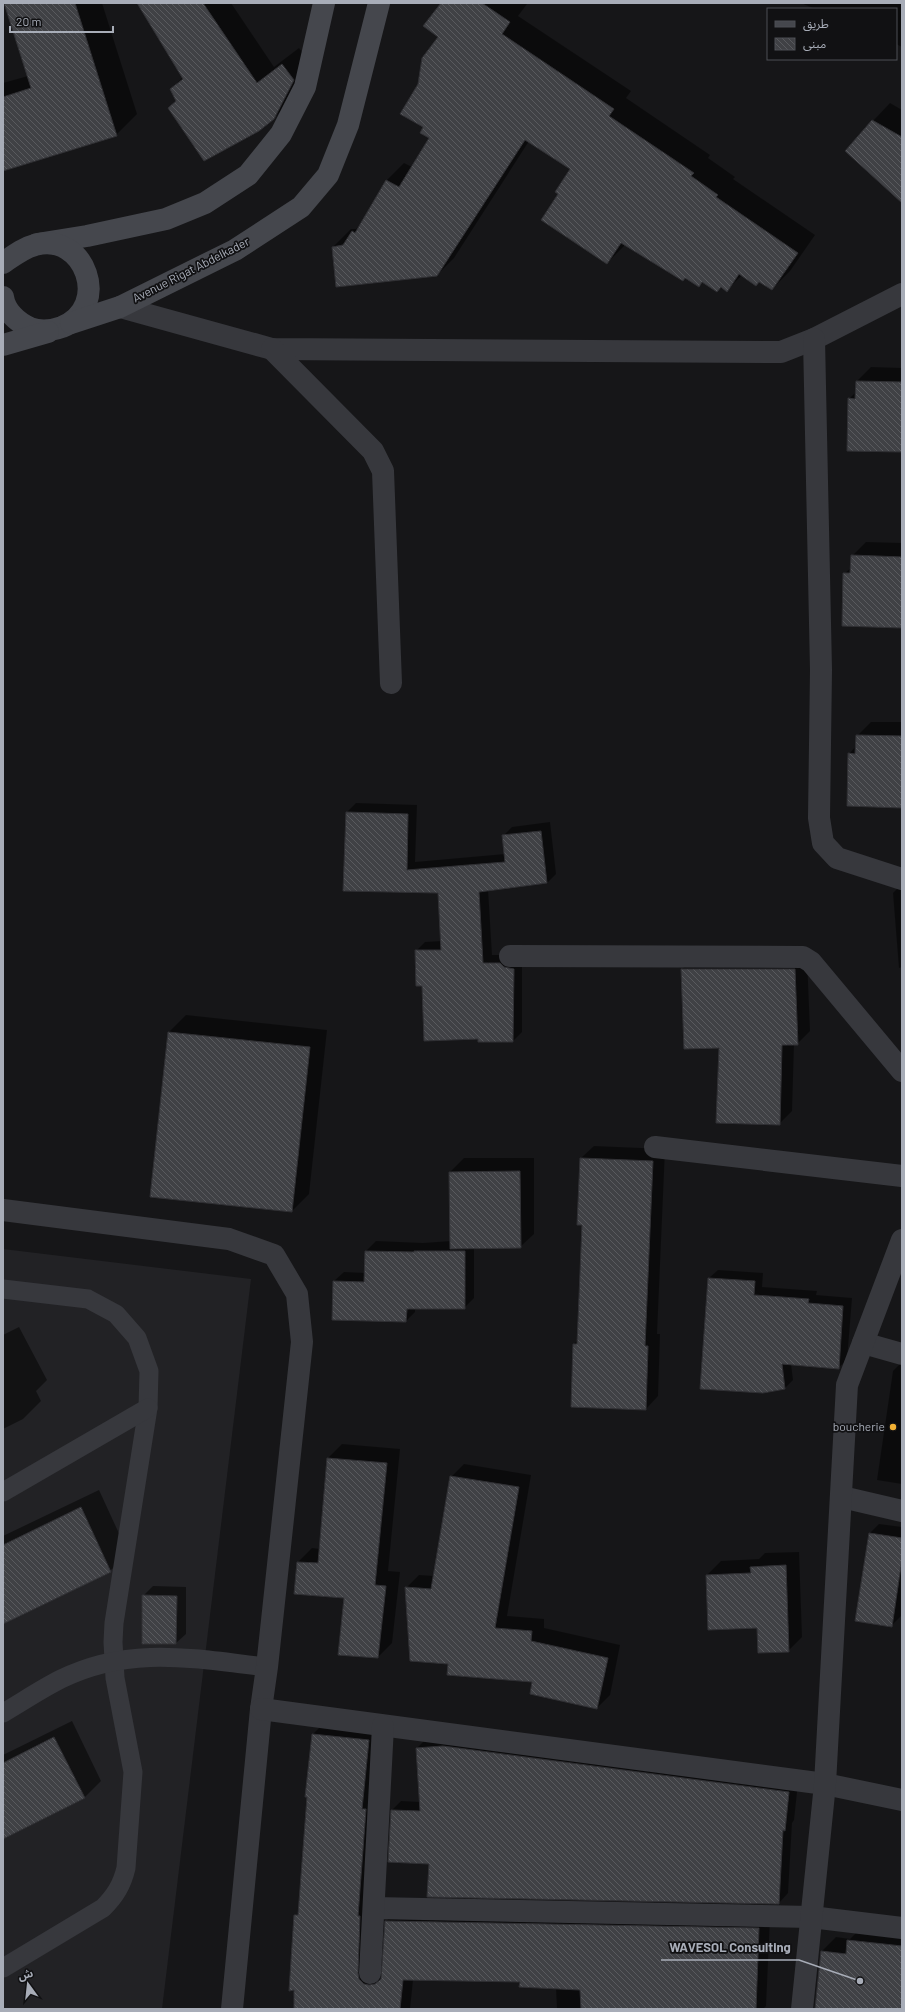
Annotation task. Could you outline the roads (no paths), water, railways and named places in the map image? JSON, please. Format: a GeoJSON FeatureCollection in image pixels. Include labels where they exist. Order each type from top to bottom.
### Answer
{"type":"FeatureCollection","features":[{"type":"Feature","properties":{"kind":"street"},"geometry":{"type":"LineString","coordinates":[[3,263],[32,246],[166,219],[205,203],[248,175],[281,134],[306,88],[324,3]]}},
{"type":"Feature","properties":{"kind":"street","name":"Avenue Rigat Abdelkader"},"geometry":{"type":"LineString","coordinates":[[3,345],[120,307],[235,250],[301,207],[328,175],[348,125],[379,3]]}},
{"type":"Feature","properties":{"kind":"street"},"geometry":{"type":"LineString","coordinates":[[3,277],[4,271],[14,257],[32,246],[52,244],[66,249],[77,257],[86,269],[89,285],[87,300],[81,312],[61,327],[37,330],[23,325],[10,314],[3,297]]}},
{"type":"Feature","properties":{"kind":"street"},"geometry":{"type":"LineString","coordinates":[[120,307],[272,349],[781,352],[814,339],[902,294]]}},
{"type":"Feature","properties":{"kind":"street"},"geometry":{"type":"LineString","coordinates":[[814,339],[822,670],[819,818],[823,843],[837,858],[902,879]]}},
{"type":"Feature","properties":{"kind":"street"},"geometry":{"type":"LineString","coordinates":[[272,349],[374,451],[383,471],[391,683]]}},
{"type":"Feature","properties":{"kind":"street"},"geometry":{"type":"LineString","coordinates":[[510,956],[803,957],[811,962],[902,1071]]}},
{"type":"Feature","properties":{"kind":"street"},"geometry":{"type":"LineString","coordinates":[[655,1147],[902,1176]]}},
{"type":"Feature","properties":{"kind":"street"},"geometry":{"type":"LineString","coordinates":[[3,1210],[229,1239],[274,1255],[297,1294],[302,1342],[267,1667],[261,1709],[232,2009]]}},
{"type":"Feature","properties":{"kind":"street"},"geometry":{"type":"LineString","coordinates":[[802,2009],[825,1784],[847,1385],[902,1240]]}},
{"type":"Feature","properties":{"kind":"street"},"geometry":{"type":"LineString","coordinates":[[863,1342],[902,1354]]}},
{"type":"Feature","properties":{"kind":"street"},"geometry":{"type":"LineString","coordinates":[[842,1497],[902,1511]]}},
{"type":"Feature","properties":{"kind":"street"},"geometry":{"type":"LineString","coordinates":[[261,1709],[825,1784],[902,1800]]}},
{"type":"Feature","properties":{"kind":"street"},"geometry":{"type":"LineString","coordinates":[[370,1973],[383,1726]]}},
{"type":"Feature","properties":{"kind":"street"},"geometry":{"type":"LineString","coordinates":[[374,1908],[811,1917],[902,1928]]}},
{"type":"Feature","properties":{"kind":"lane"},"geometry":{"type":"LineString","coordinates":[[3,1289],[88,1299],[116,1314],[137,1338],[149,1371],[148,1408],[114,1622],[113,1661],[133,1772],[126,1868],[123,1882],[115,1896],[103,1908],[3,1968]]}},
{"type":"Feature","properties":{"kind":"lane"},"geometry":{"type":"LineString","coordinates":[[3,1492],[148,1408]]}},
{"type":"Feature","properties":{"kind":"lane"},"geometry":{"type":"LineString","coordinates":[[3,1713],[61,1679],[113,1661],[168,1656],[267,1667]]}},
{"type":"Feature","properties":{"kind":"place","name":"boucherie"},"geometry":{"type":"Point","coordinates":[893,1427]}},
{"type":"Feature","properties":{"kind":"place","name":"WAVESOL Consulting"},"geometry":{"type":"Point","coordinates":[860,1981]}}]}
